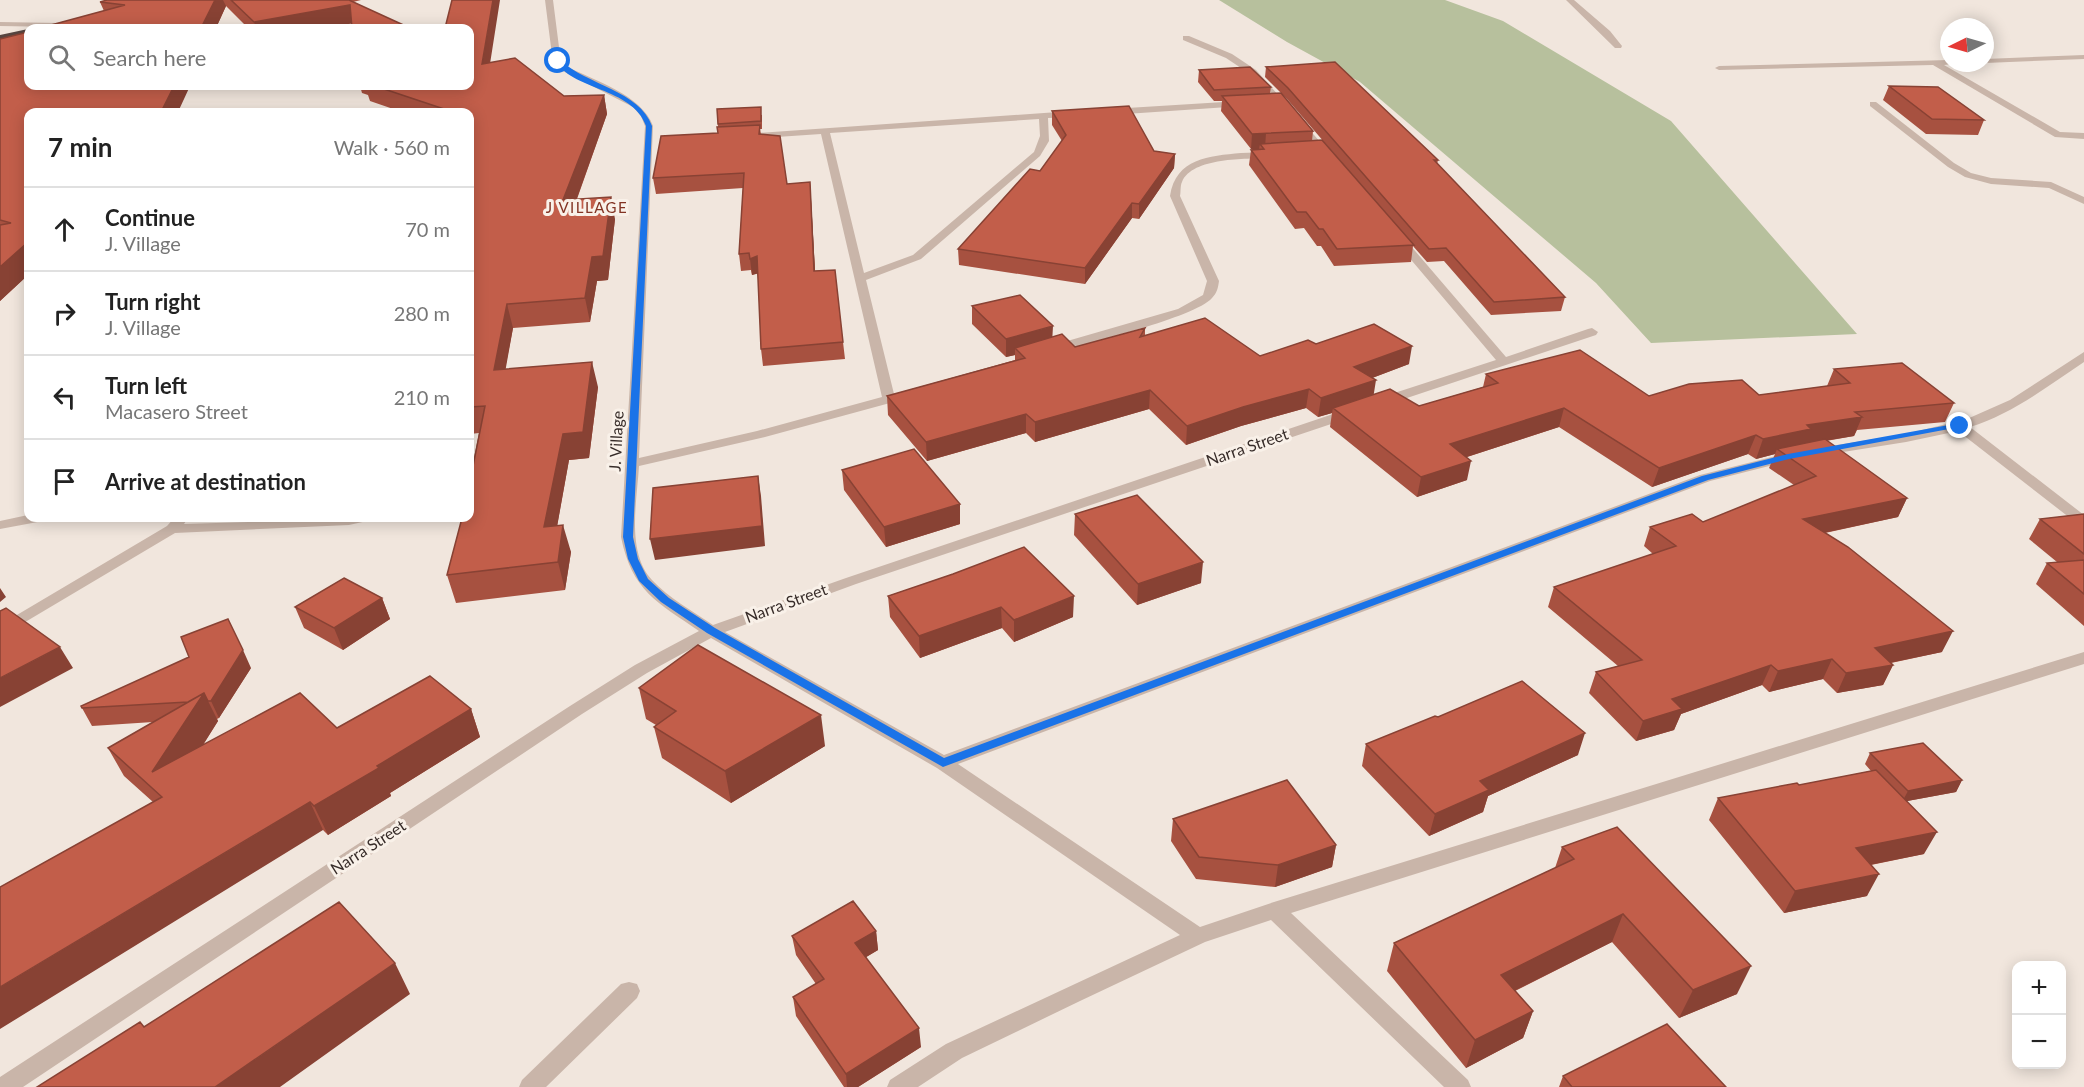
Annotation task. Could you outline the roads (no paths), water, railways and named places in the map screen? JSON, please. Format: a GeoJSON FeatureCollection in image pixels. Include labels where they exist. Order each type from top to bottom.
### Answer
{"type":"FeatureCollection","features":[{"type":"Feature","properties":{"kind":"highway"},"geometry":{"type":"LineString","coordinates":[[63,24],[69,22]]}},
{"type":"Feature","properties":{"kind":"highway"},"geometry":{"type":"LineString","coordinates":[[0,38],[24,35]]}},
{"type":"Feature","properties":{"kind":"highway"},"geometry":{"type":"LineString","coordinates":[[0,45],[24,36]]}},
{"type":"Feature","properties":{"kind":"street","name":"J. Village"},"geometry":{"type":"LineString","coordinates":[[549,0],[558,61],[569,71],[636,105],[645,115],[656,141],[631,464],[628,537],[633,559],[644,581],[665,600],[711,631],[943,763],[1198,936]]}},
{"type":"Feature","properties":{"kind":"street"},"geometry":{"type":"LineString","coordinates":[[1570,0],[1618,46]]}},
{"type":"Feature","properties":{"kind":"street"},"geometry":{"type":"LineString","coordinates":[[0,24],[24,25]]}},
{"type":"Feature","properties":{"kind":"street"},"geometry":{"type":"LineString","coordinates":[[1186,38],[1243,64],[1282,102],[1318,151],[1339,168]]}},
{"type":"Feature","properties":{"kind":"street"},"geometry":{"type":"LineString","coordinates":[[1994,61],[2084,57]]}},
{"type":"Feature","properties":{"kind":"street"},"geometry":{"type":"LineString","coordinates":[[1935,63],[2058,135],[2084,136]]}},
{"type":"Feature","properties":{"kind":"street"},"geometry":{"type":"LineString","coordinates":[[1719,68],[1940,63]]}},
{"type":"Feature","properties":{"kind":"street"},"geometry":{"type":"LineString","coordinates":[[1270,103],[1282,102]]}},
{"type":"Feature","properties":{"kind":"street"},"geometry":{"type":"LineString","coordinates":[[1103,112],[1246,104]]}},
{"type":"Feature","properties":{"kind":"street"},"geometry":{"type":"LineString","coordinates":[[1873,104],[1951,165],[1968,175],[1991,181],[2051,185],[2084,201]]}},
{"type":"Feature","properties":{"kind":"street"},"geometry":{"type":"LineString","coordinates":[[732,136],[1079,114]]}},
{"type":"Feature","properties":{"kind":"street"},"geometry":{"type":"LineString","coordinates":[[860,278],[917,257],[1036,154],[1044,146],[1043,116]]}},
{"type":"Feature","properties":{"kind":"street"},"geometry":{"type":"LineString","coordinates":[[825,131],[889,399]]}},
{"type":"Feature","properties":{"kind":"street"},"geometry":{"type":"LineString","coordinates":[[1047,351],[1182,310],[1207,297],[1212,290],[1213,282],[1175,196],[1174,184],[1182,172],[1199,163],[1223,158],[1279,154]]}},
{"type":"Feature","properties":{"kind":"street"},"geometry":{"type":"LineString","coordinates":[[1391,229],[1503,361]]}},
{"type":"Feature","properties":{"kind":"street","name":"Narra Street"},"geometry":{"type":"LineString","coordinates":[[4,1087],[576,710],[641,669],[711,631],[862,577],[1592,332]]}},
{"type":"Feature","properties":{"kind":"street"},"geometry":{"type":"LineString","coordinates":[[943,763],[1705,478],[1788,457],[1960,426],[1991,415],[2084,356]]}},
{"type":"Feature","properties":{"kind":"street"},"geometry":{"type":"LineString","coordinates":[[631,464],[760,434],[923,389]]}},
{"type":"Feature","properties":{"kind":"street"},"geometry":{"type":"LineString","coordinates":[[1960,426],[2084,522]]}},
{"type":"Feature","properties":{"kind":"street"},"geometry":{"type":"LineString","coordinates":[[0,525],[24,521]]}},
{"type":"Feature","properties":{"kind":"street"},"geometry":{"type":"LineString","coordinates":[[0,632],[177,523],[332,522]]}},
{"type":"Feature","properties":{"kind":"street"},"geometry":{"type":"LineString","coordinates":[[898,1087],[954,1052],[1198,936],[1274,910],[2084,658]]}},
{"type":"Feature","properties":{"kind":"street"},"geometry":{"type":"LineString","coordinates":[[1274,910],[1460,1087]]}},
{"type":"Feature","properties":{"kind":"street"},"geometry":{"type":"LineString","coordinates":[[530,1087],[629,991]]}},
{"type":"Feature","properties":{"kind":"district","name":"J VILLAGE"},"geometry":{"type":"Point","coordinates":[587,208]}}]}
